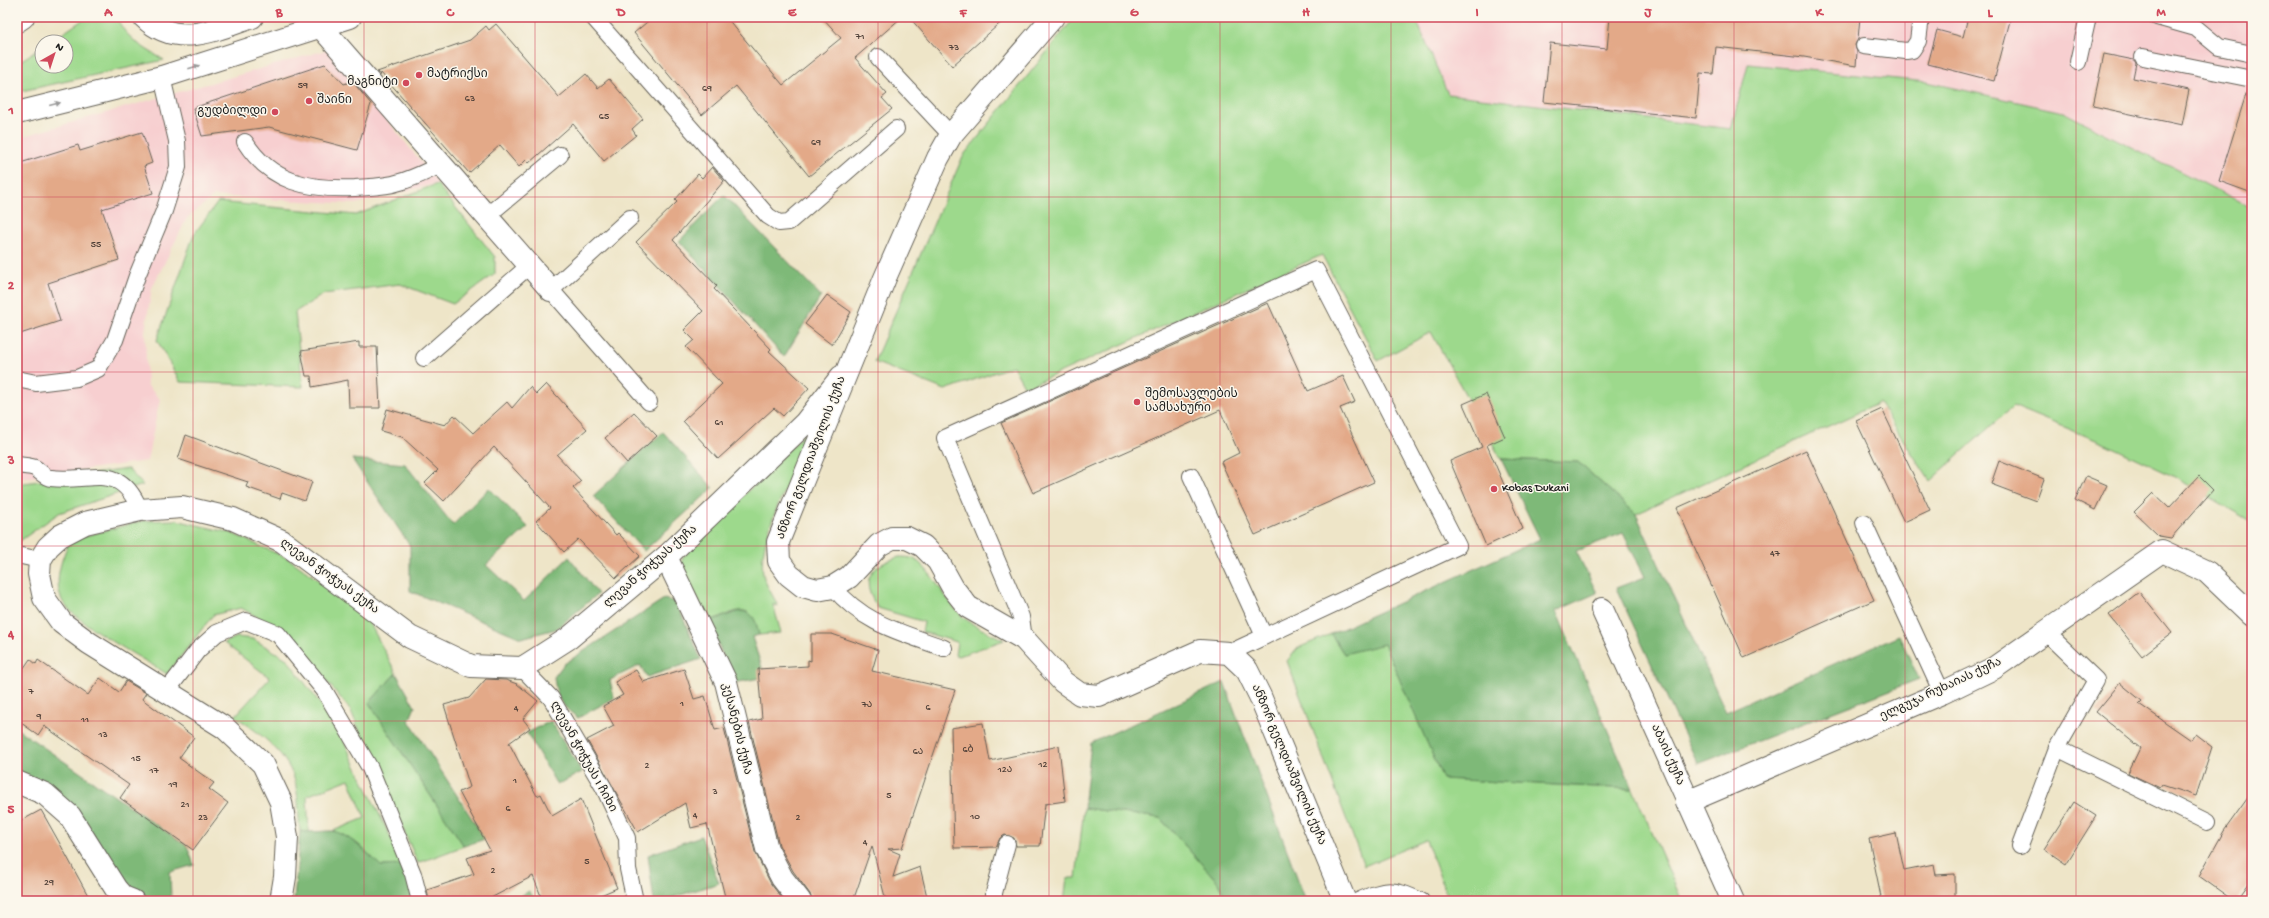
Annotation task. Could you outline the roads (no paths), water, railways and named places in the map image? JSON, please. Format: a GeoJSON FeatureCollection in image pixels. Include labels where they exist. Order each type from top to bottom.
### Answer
{"type":"FeatureCollection","features":[{"type":"Feature","properties":{"kind":"street"},"geometry":{"type":"LineString","coordinates":[[17,21],[23,17]]}},
{"type":"Feature","properties":{"kind":"street"},"geometry":{"type":"LineString","coordinates":[[144,17],[158,28],[175,35],[189,36],[205,34],[252,17]]}},
{"type":"Feature","properties":{"kind":"street"},"geometry":{"type":"LineString","coordinates":[[17,113],[162,77],[350,17]]}},
{"type":"Feature","properties":{"kind":"street","name":"ანზორ გელდიაშვილის ქუჩა"},"geometry":{"type":"LineString","coordinates":[[1053,17],[951,135],[938,158],[846,370],[778,542],[779,561],[789,575],[803,586],[817,590],[833,587],[849,578],[878,545],[892,538],[907,538],[924,546],[938,561],[953,588],[968,607],[1024,639],[1063,682],[1080,694],[1099,696],[1200,652],[1229,653],[1247,670],[1260,696],[1345,901]]}},
{"type":"Feature","properties":{"kind":"street"},"geometry":{"type":"LineString","coordinates":[[321,27],[488,215],[551,290]]}},
{"type":"Feature","properties":{"kind":"street","name":"ლევან ჭოჭუას ქუჩა"},"geometry":{"type":"LineString","coordinates":[[40,560],[48,547],[60,536],[85,523],[140,510],[182,507],[233,519],[282,541],[410,637],[471,666],[522,668],[569,638],[666,557],[805,423],[846,370]]}},
{"type":"Feature","properties":{"kind":"street","name":"ელგუჯა რუხაიას ქუჩა"},"geometry":{"type":"LineString","coordinates":[[1687,802],[1942,693],[1994,668],[2162,551],[2207,572],[2252,615]]}},
{"type":"Feature","properties":{"kind":"street","name":"კესანების ქუჩა"},"geometry":{"type":"LineString","coordinates":[[666,557],[726,682],[767,849],[782,878],[800,901]]}},
{"type":"Feature","properties":{"kind":"street"},"geometry":{"type":"LineString","coordinates":[[40,560],[39,574],[44,598],[62,623],[166,692],[226,728],[263,764],[280,802],[287,837],[285,877],[281,901]]}},
{"type":"Feature","properties":{"kind":"street","name":"აბაის ქუჩა"},"geometry":{"type":"LineString","coordinates":[[1602,609],[1687,802],[1733,901]]}},
{"type":"Feature","properties":{"kind":"street"},"geometry":{"type":"LineString","coordinates":[[17,782],[45,794],[70,816],[119,895],[133,901]]}},
{"type":"Feature","properties":{"kind":"lane"},"geometry":{"type":"LineString","coordinates":[[592,17],[768,216],[778,223],[789,222],[896,129]]}},
{"type":"Feature","properties":{"kind":"lane"},"geometry":{"type":"LineString","coordinates":[[1864,46],[1906,51],[1912,50],[1918,40],[1921,17]]}},
{"type":"Feature","properties":{"kind":"lane"},"geometry":{"type":"LineString","coordinates":[[2078,62],[2088,17]]}},
{"type":"Feature","properties":{"kind":"lane"},"geometry":{"type":"LineString","coordinates":[[2157,17],[2196,28],[2219,48],[2252,54]]}},
{"type":"Feature","properties":{"kind":"lane"},"geometry":{"type":"LineString","coordinates":[[878,57],[951,135]]}},
{"type":"Feature","properties":{"kind":"lane"},"geometry":{"type":"LineString","coordinates":[[2143,57],[2252,79]]}},
{"type":"Feature","properties":{"kind":"lane"},"geometry":{"type":"LineString","coordinates":[[17,379],[36,383],[77,378],[98,369],[115,340],[137,276],[164,211],[178,167],[177,141],[162,77]]}},
{"type":"Feature","properties":{"kind":"lane"},"geometry":{"type":"LineString","coordinates":[[246,142],[256,158],[286,179],[309,186],[329,189],[370,187],[400,182],[443,164]]}},
{"type":"Feature","properties":{"kind":"lane"},"geometry":{"type":"LineString","coordinates":[[488,215],[560,155]]}},
{"type":"Feature","properties":{"kind":"lane"},"geometry":{"type":"LineString","coordinates":[[630,218],[551,290],[649,402]]}},
{"type":"Feature","properties":{"kind":"lane"},"geometry":{"type":"LineString","coordinates":[[424,358],[530,265]]}},
{"type":"Feature","properties":{"kind":"lane"},"geometry":{"type":"LineString","coordinates":[[1024,639],[1021,617],[945,438],[1316,270],[1458,546],[1229,653]]}},
{"type":"Feature","properties":{"kind":"lane"},"geometry":{"type":"LineString","coordinates":[[17,465],[34,467],[48,478],[115,478],[126,484],[134,495],[140,510]]}},
{"type":"Feature","properties":{"kind":"lane"},"geometry":{"type":"LineString","coordinates":[[1191,476],[1264,636]]}},
{"type":"Feature","properties":{"kind":"lane"},"geometry":{"type":"LineString","coordinates":[[1864,523],[1942,693]]}},
{"type":"Feature","properties":{"kind":"lane"},"geometry":{"type":"LineString","coordinates":[[17,555],[40,560]]}},
{"type":"Feature","properties":{"kind":"lane"},"geometry":{"type":"LineString","coordinates":[[833,587],[854,610],[881,625],[944,648]]}},
{"type":"Feature","properties":{"kind":"lane"},"geometry":{"type":"LineString","coordinates":[[166,692],[198,650],[217,633],[246,621],[278,634],[324,690],[370,768],[413,874],[420,901]]}},
{"type":"Feature","properties":{"kind":"lane"},"geometry":{"type":"LineString","coordinates":[[2020,846],[2057,748],[2096,680],[2046,632]]}},
{"type":"Feature","properties":{"kind":"lane","name":"ლევან ჭოჭუას I ჩიხი"},"geometry":{"type":"LineString","coordinates":[[522,668],[551,698],[604,788],[627,838],[628,869],[635,901]]}},
{"type":"Feature","properties":{"kind":"lane"},"geometry":{"type":"LineString","coordinates":[[2057,748],[2207,822]]}},
{"type":"Feature","properties":{"kind":"lane"},"geometry":{"type":"LineString","coordinates":[[994,901],[994,893],[1007,844]]}},
{"type":"Feature","properties":{"kind":"lane"},"geometry":{"type":"LineString","coordinates":[[1358,901],[1380,891],[1395,891],[1421,901]]}},
{"type":"Feature","properties":{"kind":"place","name":"მატრიქსი"},"geometry":{"type":"Point","coordinates":[419,75]}},
{"type":"Feature","properties":{"kind":"place","name":"მაგნიტი"},"geometry":{"type":"Point","coordinates":[406,83]}},
{"type":"Feature","properties":{"kind":"place","name":"შაინი"},"geometry":{"type":"Point","coordinates":[309,101]}},
{"type":"Feature","properties":{"kind":"place","name":"გუდბილდი"},"geometry":{"type":"Point","coordinates":[275,112]}},
{"type":"Feature","properties":{"kind":"place","name":"შემოსავლების სამსახური"},"geometry":{"type":"Point","coordinates":[1137,402]}},
{"type":"Feature","properties":{"kind":"place","name":"Kobas Dukani"},"geometry":{"type":"Point","coordinates":[1494,489]}}]}
